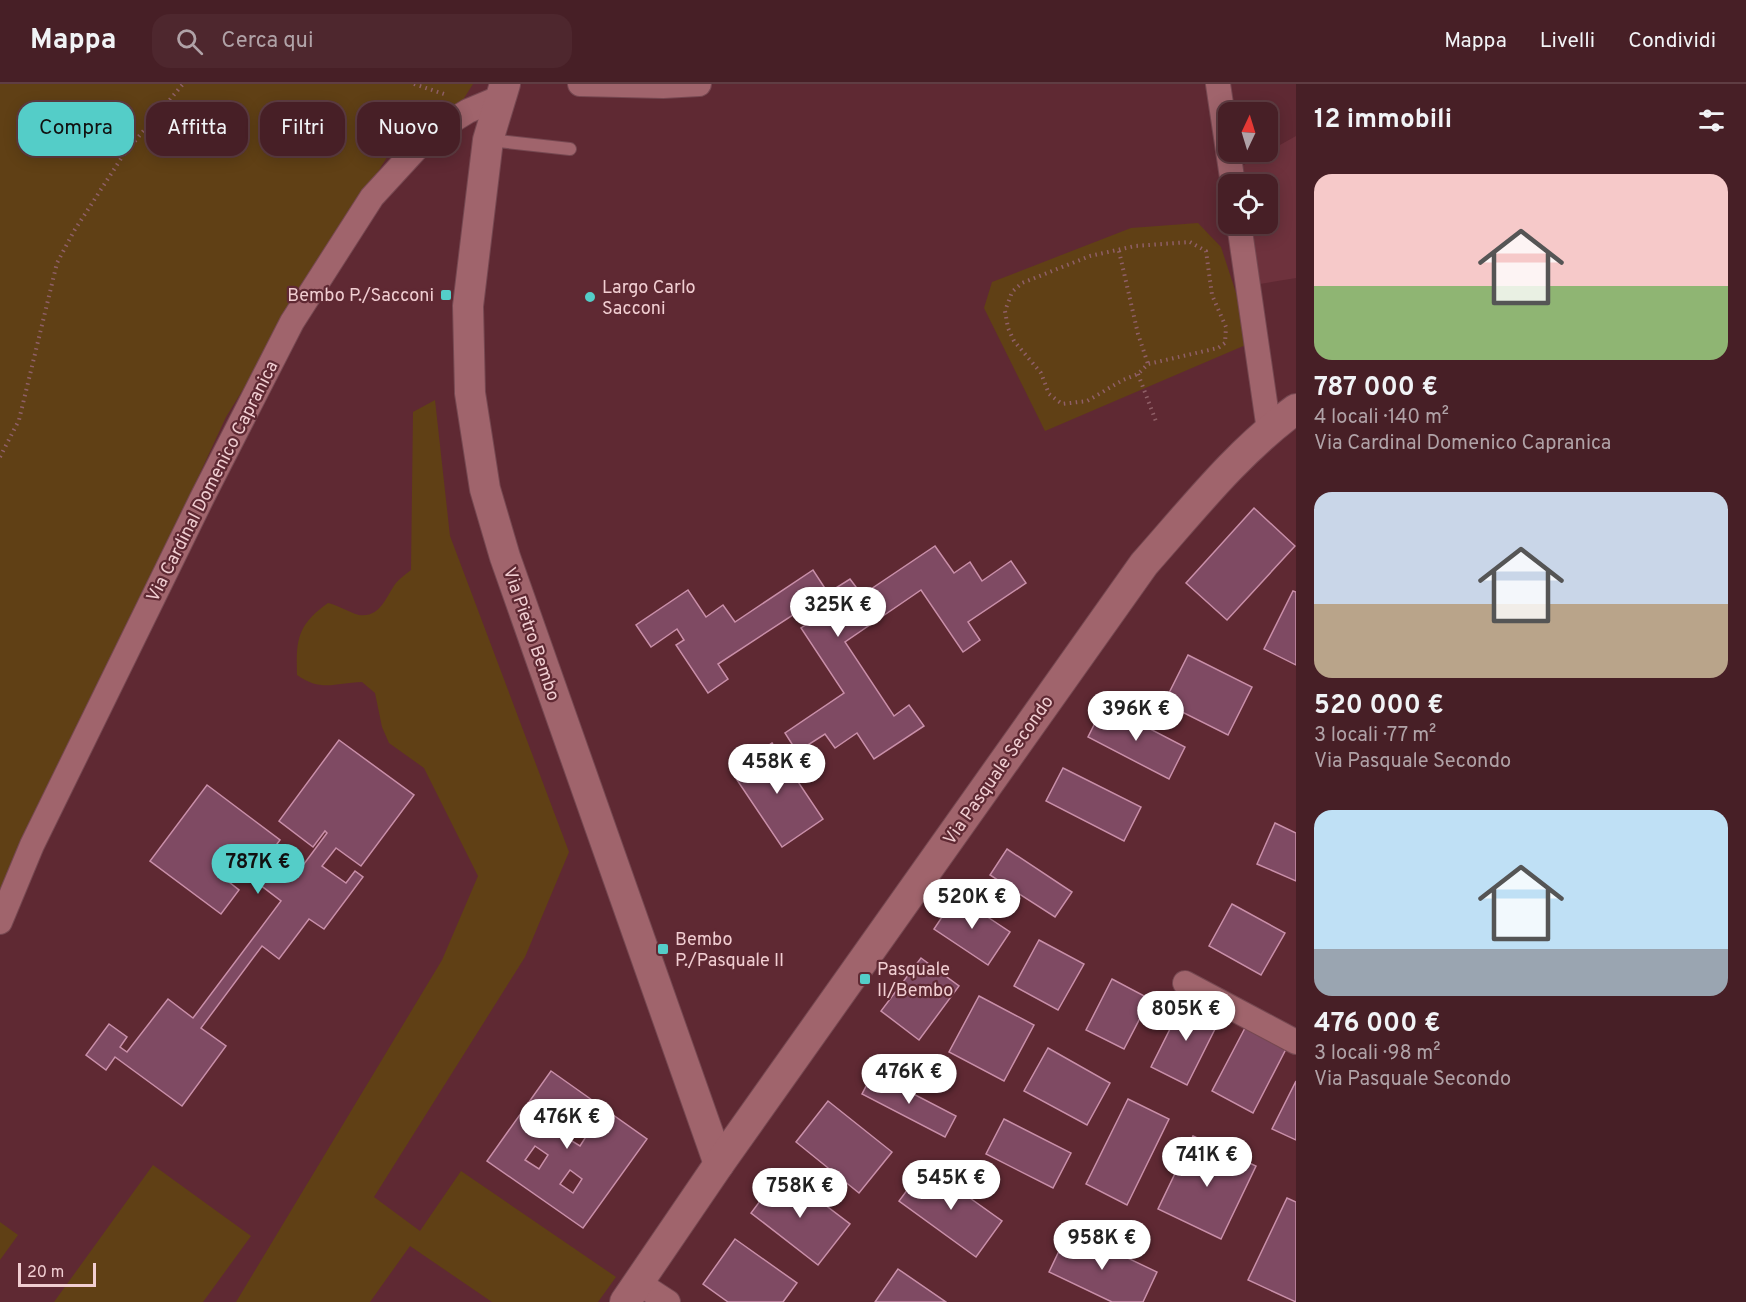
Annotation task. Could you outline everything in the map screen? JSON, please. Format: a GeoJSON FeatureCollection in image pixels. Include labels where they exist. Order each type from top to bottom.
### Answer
{"type":"FeatureCollection","features":[{"type":"Feature","properties":{"kind":"street"},"geometry":{"type":"LineString","coordinates":[[580,84],[663,86],[699,84]]}},
{"type":"Feature","properties":{"kind":"street"},"geometry":{"type":"LineString","coordinates":[[1218,84],[1232,174]]}},
{"type":"Feature","properties":{"kind":"street","name":"Via Pietro Bembo"},"geometry":{"type":"LineString","coordinates":[[502,91],[488,140],[468,306],[470,393],[485,489],[517,591],[719,1164]]}},
{"type":"Feature","properties":{"kind":"street","name":"Via Cardinal Domenico Capranica"},"geometry":{"type":"LineString","coordinates":[[0,922],[37,835],[203,496],[292,322],[372,197],[429,135],[502,91]]}},
{"type":"Feature","properties":{"kind":"street"},"geometry":{"type":"LineString","coordinates":[[1240,234],[1269,430]]}},
{"type":"Feature","properties":{"kind":"street","name":"Via Pasquale Secondo"},"geometry":{"type":"LineString","coordinates":[[632,1292],[719,1164],[1144,564],[1225,472],[1269,430],[1296,409]]}},
{"type":"Feature","properties":{"kind":"street"},"geometry":{"type":"LineString","coordinates":[[1185,983],[1296,1042]]}},
{"type":"Feature","properties":{"kind":"street"},"geometry":{"type":"LineString","coordinates":[[632,1292],[668,1302]]}},
{"type":"Feature","properties":{"kind":"lane"},"geometry":{"type":"LineString","coordinates":[[488,140],[570,149]]}},
{"type":"Feature","properties":{"kind":"path"},"geometry":{"type":"LineString","coordinates":[[0,457],[19,420],[57,263],[74,231],[124,154],[183,84]]}},
{"type":"Feature","properties":{"kind":"path"},"geometry":{"type":"LineString","coordinates":[[1190,242],[1206,251],[1212,295],[1226,327],[1225,343],[1218,348],[1148,364],[1138,374],[1123,380],[1088,401],[1062,404],[1049,394],[1041,373],[1014,340],[1005,311],[1012,292],[1022,283],[1090,256],[1135,246],[1190,242]]}},
{"type":"Feature","properties":{"kind":"path"},"geometry":{"type":"LineString","coordinates":[[1119,250],[1138,334],[1148,364]]}},
{"type":"Feature","properties":{"kind":"path"},"geometry":{"type":"LineString","coordinates":[[1138,374],[1157,424]]}},
{"type":"Feature","properties":{"kind":"shaded area"},"geometry":{"type":"Polygon","coordinates":[[[0,84],[473,84],[460,103],[357,102],[357,156],[388,156],[226,417],[0,905],[0,84]]]}},
{"type":"Feature","properties":{"kind":"shaded area"},"geometry":{"type":"Polygon","coordinates":[[[1296,136],[1296,278],[1260,284],[1252,234],[1278,234],[1278,174],[1243,174],[1242,166],[1249,162],[1278,162],[1278,146],[1296,136]]]}},
{"type":"Feature","properties":{"kind":"shaded area"},"geometry":{"type":"Polygon","coordinates":[[[1198,223],[1221,247],[1241,308],[1248,344],[1045,431],[984,308],[992,282],[1131,228],[1198,223]]]}},
{"type":"Feature","properties":{"kind":"shaded area"},"geometry":{"type":"Polygon","coordinates":[[[435,400],[450,536],[569,852],[525,957],[374,1197],[420,1231],[461,1171],[616,1277],[598,1302],[492,1302],[410,1246],[370,1302],[236,1302],[442,960],[478,876],[424,768],[389,743],[382,727],[375,693],[362,682],[321,685],[297,675],[300,634],[318,611],[328,603],[359,615],[373,613],[382,605],[398,581],[411,570],[413,412],[435,400]]]}},
{"type":"Feature","properties":{"kind":"shaded area"},"geometry":{"type":"Polygon","coordinates":[[[153,1165],[251,1236],[203,1302],[54,1302],[153,1165]]]}},
{"type":"Feature","properties":{"kind":"shaded area"},"geometry":{"type":"Polygon","coordinates":[[[0,1222],[18,1235],[0,1260],[0,1222]]]}},
{"type":"Feature","properties":{"kind":"building"},"geometry":{"type":"Polygon","coordinates":[[[1254,508],[1295,546],[1227,620],[1186,583],[1254,508]]]}},
{"type":"Feature","properties":{"kind":"building"},"geometry":{"type":"Polygon","coordinates":[[[935,546],[954,573],[970,562],[982,581],[1011,561],[1026,583],[968,622],[980,640],[963,652],[921,590],[845,642],[894,716],[909,705],[924,726],[874,759],[857,733],[835,748],[825,734],[797,752],[785,733],[844,693],[801,628],[810,622],[802,609],[718,664],[728,679],[708,693],[676,645],[684,640],[677,629],[651,647],[636,625],[688,590],[706,617],[723,605],[735,622],[813,570],[828,593],[850,579],[862,595],[935,546]]]}},
{"type":"Feature","properties":{"kind":"building"},"geometry":{"type":"Polygon","coordinates":[[[1293,591],[1296,592],[1296,665],[1264,649],[1293,591]]]}},
{"type":"Feature","properties":{"kind":"building"},"geometry":{"type":"Polygon","coordinates":[[[1188,655],[1252,687],[1228,735],[1164,703],[1188,655]]]}},
{"type":"Feature","properties":{"kind":"building"},"geometry":{"type":"Polygon","coordinates":[[[1104,705],[1185,747],[1169,779],[1088,737],[1104,705]]]}},
{"type":"Feature","properties":{"kind":"building"},"geometry":{"type":"Polygon","coordinates":[[[339,740],[414,795],[361,866],[336,848],[322,866],[346,883],[355,871],[363,877],[324,929],[309,919],[279,959],[262,946],[201,1028],[226,1046],[182,1106],[115,1057],[106,1070],[86,1055],[109,1024],[127,1037],[120,1047],[127,1052],[168,999],[193,1018],[281,901],[234,865],[224,878],[239,890],[221,914],[150,861],[207,785],[280,840],[271,852],[298,872],[327,833],[325,831],[313,847],[279,821],[339,740]]]}},
{"type":"Feature","properties":{"kind":"building"},"geometry":{"type":"Polygon","coordinates":[[[772,743],[823,819],[782,847],[731,771],[772,743]]]}},
{"type":"Feature","properties":{"kind":"building"},"geometry":{"type":"Polygon","coordinates":[[[1063,768],[1141,807],[1124,841],[1046,801],[1063,768]]]}},
{"type":"Feature","properties":{"kind":"building"},"geometry":{"type":"Polygon","coordinates":[[[1275,823],[1296,833],[1296,881],[1257,864],[1275,823]]]}},
{"type":"Feature","properties":{"kind":"building"},"geometry":{"type":"Polygon","coordinates":[[[1007,849],[1072,892],[1055,917],[990,875],[1007,849]]]}},
{"type":"Feature","properties":{"kind":"building"},"geometry":{"type":"Polygon","coordinates":[[[956,896],[1010,932],[988,965],[934,929],[956,896]]]}},
{"type":"Feature","properties":{"kind":"building"},"geometry":{"type":"Polygon","coordinates":[[[1232,904],[1285,933],[1261,975],[1209,946],[1232,904]]]}},
{"type":"Feature","properties":{"kind":"building"},"geometry":{"type":"Polygon","coordinates":[[[1039,940],[1084,964],[1058,1010],[1014,986],[1039,940]]]}},
{"type":"Feature","properties":{"kind":"building"},"geometry":{"type":"Polygon","coordinates":[[[921,958],[959,986],[919,1040],[881,1011],[921,958]]]}},
{"type":"Feature","properties":{"kind":"building"},"geometry":{"type":"Polygon","coordinates":[[[1112,979],[1150,999],[1124,1049],[1086,1030],[1112,979]]]}},
{"type":"Feature","properties":{"kind":"building"},"geometry":{"type":"Polygon","coordinates":[[[979,996],[1034,1025],[1004,1081],[949,1052],[979,996]]]}},
{"type":"Feature","properties":{"kind":"building"},"geometry":{"type":"Polygon","coordinates":[[[1185,999],[1221,1017],[1187,1085],[1151,1067],[1185,999]]]}},
{"type":"Feature","properties":{"kind":"building"},"geometry":{"type":"Polygon","coordinates":[[[1245,1028],[1286,1049],[1253,1113],[1212,1091],[1245,1028]]]}},
{"type":"Feature","properties":{"kind":"building"},"geometry":{"type":"Polygon","coordinates":[[[1048,1048],[1110,1083],[1087,1125],[1024,1091],[1048,1048]]]}},
{"type":"Feature","properties":{"kind":"building"},"geometry":{"type":"Polygon","coordinates":[[[551,1071],[647,1139],[583,1228],[487,1161],[551,1071]],[[576,1124],[567,1138],[580,1146],[589,1132],[576,1124]],[[535,1146],[525,1160],[539,1169],[548,1155],[535,1146]],[[570,1170],[560,1184],[573,1193],[582,1179],[570,1170]]]}},
{"type":"Feature","properties":{"kind":"building"},"geometry":{"type":"Polygon","coordinates":[[[873,1073],[956,1116],[945,1137],[862,1094],[873,1073]]]}},
{"type":"Feature","properties":{"kind":"building"},"geometry":{"type":"Polygon","coordinates":[[[1296,1081],[1296,1140],[1272,1129],[1296,1081]]]}},
{"type":"Feature","properties":{"kind":"building"},"geometry":{"type":"Polygon","coordinates":[[[1128,1099],[1169,1119],[1127,1205],[1086,1184],[1128,1099]]]}},
{"type":"Feature","properties":{"kind":"building"},"geometry":{"type":"Polygon","coordinates":[[[828,1101],[892,1152],[859,1193],[796,1142],[828,1101]]]}},
{"type":"Feature","properties":{"kind":"building"},"geometry":{"type":"Polygon","coordinates":[[[1004,1119],[1071,1153],[1053,1188],[986,1154],[1004,1119]]]}},
{"type":"Feature","properties":{"kind":"building"},"geometry":{"type":"Polygon","coordinates":[[[1193,1136],[1256,1166],[1221,1239],[1158,1209],[1193,1136]]]}},
{"type":"Feature","properties":{"kind":"building"},"geometry":{"type":"Polygon","coordinates":[[[925,1166],[1002,1221],[976,1257],[899,1201],[925,1166]]]}},
{"type":"Feature","properties":{"kind":"building"},"geometry":{"type":"Polygon","coordinates":[[[782,1172],[850,1224],[818,1265],[751,1213],[782,1172]]]}},
{"type":"Feature","properties":{"kind":"building"},"geometry":{"type":"Polygon","coordinates":[[[1287,1198],[1296,1202],[1296,1302],[1248,1280],[1287,1198]]]}},
{"type":"Feature","properties":{"kind":"building"},"geometry":{"type":"Polygon","coordinates":[[[1069,1230],[1157,1272],[1143,1302],[1112,1302],[1049,1272],[1069,1230]]]}},
{"type":"Feature","properties":{"kind":"building"},"geometry":{"type":"Polygon","coordinates":[[[735,1239],[797,1283],[783,1302],[728,1302],[703,1284],[735,1239]]]}},
{"type":"Feature","properties":{"kind":"building"},"geometry":{"type":"Polygon","coordinates":[[[898,1269],[946,1302],[875,1302],[898,1269]]]}},
{"type":"Feature","properties":{"kind":"place","name":"Bembo P./Sacconi"},"geometry":{"type":"Point","coordinates":[446,295]}},
{"type":"Feature","properties":{"kind":"place","name":"Largo Carlo Sacconi"},"geometry":{"type":"Point","coordinates":[590,297]}},
{"type":"Feature","properties":{"kind":"place","name":"Bembo P./Pasquale II"},"geometry":{"type":"Point","coordinates":[663,949]}},
{"type":"Feature","properties":{"kind":"place","name":"Pasquale II/Bembo"},"geometry":{"type":"Point","coordinates":[865,979]}}]}
